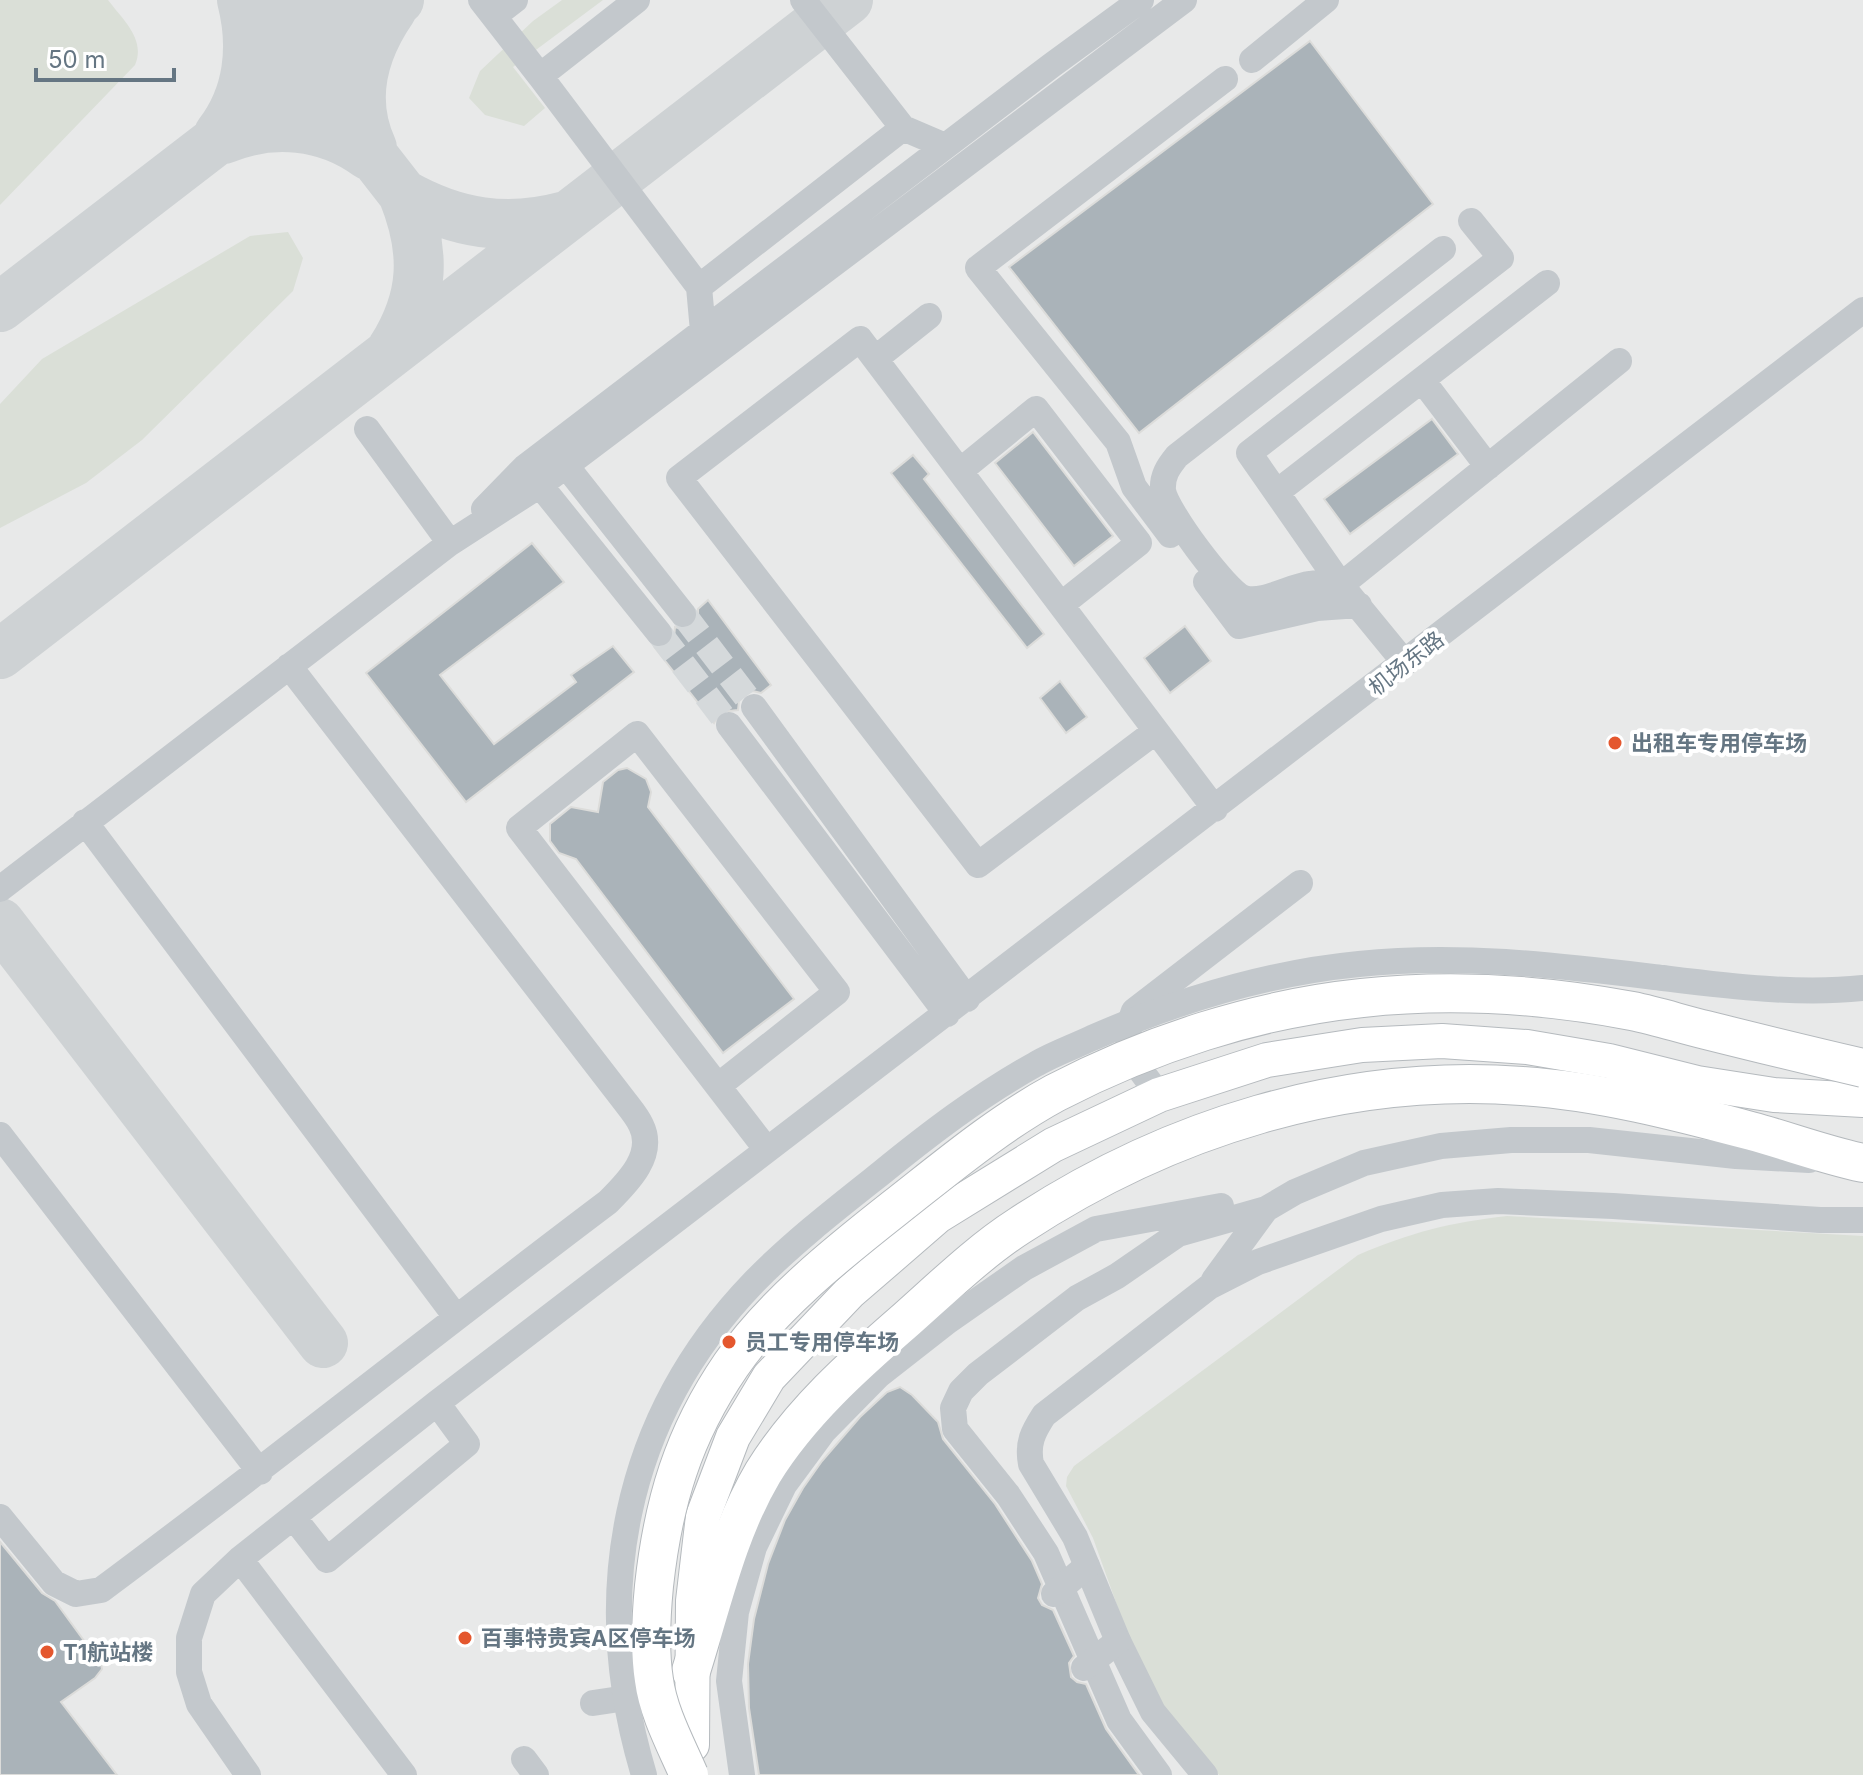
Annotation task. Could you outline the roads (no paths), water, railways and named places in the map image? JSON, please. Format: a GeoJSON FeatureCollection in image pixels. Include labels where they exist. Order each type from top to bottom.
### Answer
{"type":"FeatureCollection","features":[{"type":"Feature","properties":{"kind":"highway"},"geometry":{"type":"LineString","coordinates":[[690,1760],[637,1687],[651,1617],[666,1502],[699,1419],[732,1362],[781,1306],[861,1234],[962,1154],[1053,1094],[1151,1050],[1252,1018],[1358,998],[1439,992],[1502,993],[1636,1012],[1863,1068]]}},
{"type":"Feature","properties":{"kind":"highway"},"geometry":{"type":"LineString","coordinates":[[691,1671],[740,1520],[779,1450],[817,1403],[872,1349],[1015,1228],[1097,1178],[1194,1134],[1275,1108],[1367,1090],[1459,1084],[1521,1086],[1602,1096],[1747,1130],[1862,1163]]}},
{"type":"Feature","properties":{"kind":"main road"},"geometry":{"type":"LineString","coordinates":[[690,1760],[693,1601],[703,1516],[733,1437],[769,1377],[849,1293],[938,1216],[1053,1145],[1159,1095],[1267,1060],[1362,1045],[1442,1041],[1527,1047],[1609,1061],[1697,1083],[1774,1095],[1863,1100]]}},
{"type":"Feature","properties":{"kind":"street"},"geometry":{"type":"LineString","coordinates":[[515,0],[487,8],[699,287],[703,331]]}},
{"type":"Feature","properties":{"kind":"street"},"geometry":{"type":"LineString","coordinates":[[540,76],[637,0]]}},
{"type":"Feature","properties":{"kind":"street"},"geometry":{"type":"LineString","coordinates":[[803,0],[903,128],[945,146]]}},
{"type":"Feature","properties":{"kind":"street"},"geometry":{"type":"LineString","coordinates":[[0,889],[450,543],[558,456],[703,331],[1141,0]]}},
{"type":"Feature","properties":{"kind":"street"},"geometry":{"type":"LineString","coordinates":[[558,456],[1184,0]]}},
{"type":"Feature","properties":{"kind":"street"},"geometry":{"type":"LineString","coordinates":[[1252,60],[1326,0]]}},
{"type":"Feature","properties":{"kind":"street"},"geometry":{"type":"LineString","coordinates":[[1225,79],[978,268],[1118,442],[1134,487],[1239,626],[1317,608],[1359,605]]}},
{"type":"Feature","properties":{"kind":"street"},"geometry":{"type":"LineString","coordinates":[[699,287],[903,128]]}},
{"type":"Feature","properties":{"kind":"street"},"geometry":{"type":"LineString","coordinates":[[1405,663],[1341,585],[1249,453],[1501,258],[1471,221]]}},
{"type":"Feature","properties":{"kind":"street"},"geometry":{"type":"LineString","coordinates":[[1443,249],[1177,456],[1165,471],[1163,488],[1168,506],[1230,590],[1246,599],[1314,583],[1341,585],[1619,361]]}},
{"type":"Feature","properties":{"kind":"street"},"geometry":{"type":"LineString","coordinates":[[1277,492],[1547,283]]}},
{"type":"Feature","properties":{"kind":"street","name":"机场东路"},"geometry":{"type":"LineString","coordinates":[[248,1775],[199,1704],[189,1672],[189,1638],[203,1594],[240,1559],[437,1403],[1863,310]]}},
{"type":"Feature","properties":{"kind":"street"},"geometry":{"type":"LineString","coordinates":[[875,359],[929,316]]}},
{"type":"Feature","properties":{"kind":"street"},"geometry":{"type":"LineString","coordinates":[[1156,731],[978,865],[679,478],[860,339],[1215,809]]}},
{"type":"Feature","properties":{"kind":"street"},"geometry":{"type":"LineString","coordinates":[[1422,380],[1488,467]]}},
{"type":"Feature","properties":{"kind":"street"},"geometry":{"type":"LineString","coordinates":[[960,471],[1036,409],[1055,433],[1139,543],[1062,604]]}},
{"type":"Feature","properties":{"kind":"street"},"geometry":{"type":"LineString","coordinates":[[367,429],[450,543]]}},
{"type":"Feature","properties":{"kind":"street"},"geometry":{"type":"LineString","coordinates":[[558,456],[683,614]]}},
{"type":"Feature","properties":{"kind":"street"},"geometry":{"type":"LineString","coordinates":[[533,476],[659,633]]}},
{"type":"Feature","properties":{"kind":"street"},"geometry":{"type":"LineString","coordinates":[[0,1517],[54,1583],[76,1594],[101,1590],[260,1472],[608,1202],[628,1182],[643,1159],[643,1128],[289,666]]}},
{"type":"Feature","properties":{"kind":"street"},"geometry":{"type":"LineString","coordinates":[[754,707],[957,1006]]}},
{"type":"Feature","properties":{"kind":"street"},"geometry":{"type":"LineString","coordinates":[[729,725],[957,1006]]}},
{"type":"Feature","properties":{"kind":"street"},"geometry":{"type":"LineString","coordinates":[[718,1086],[837,992],[637,734],[519,828],[767,1150]]}},
{"type":"Feature","properties":{"kind":"street"},"geometry":{"type":"LineString","coordinates":[[85,822],[456,1317]]}},
{"type":"Feature","properties":{"kind":"street"},"geometry":{"type":"LineString","coordinates":[[1159,1095],[1120,1055],[1134,1011],[1300,883]]}},
{"type":"Feature","properties":{"kind":"street"},"geometry":{"type":"LineString","coordinates":[[661,1775],[617,1621],[620,1561],[632,1496],[647,1448],[667,1403],[700,1347],[754,1282],[835,1210],[947,1120],[1037,1063],[1142,1016],[1208,993],[1357,964],[1434,959],[1501,961],[1719,985],[1836,991],[1863,988]]}},
{"type":"Feature","properties":{"kind":"street"},"geometry":{"type":"LineString","coordinates":[[0,1135],[260,1472]]}},
{"type":"Feature","properties":{"kind":"street"},"geometry":{"type":"LineString","coordinates":[[1159,1775],[1119,1720],[1046,1553],[1008,1495],[955,1429],[953,1408],[961,1391],[978,1374],[1077,1298],[1117,1276],[1178,1234],[1266,1209],[1295,1192],[1364,1163],[1441,1146],[1511,1140],[1589,1140],[1736,1156],[1862,1163]]}},
{"type":"Feature","properties":{"kind":"street"},"geometry":{"type":"LineString","coordinates":[[742,1775],[729,1681],[736,1612],[754,1547],[784,1485],[823,1432],[879,1375],[948,1321],[1024,1268],[1096,1229],[1295,1192]]}},
{"type":"Feature","properties":{"kind":"street"},"geometry":{"type":"LineString","coordinates":[[1205,1775],[1153,1712],[1118,1641],[1075,1537],[1031,1464],[1028,1450],[1032,1433],[1044,1415],[1209,1287],[1258,1262],[1381,1219],[1442,1205],[1498,1201],[1863,1220]]}},
{"type":"Feature","properties":{"kind":"street"},"geometry":{"type":"LineString","coordinates":[[1209,1287],[1266,1209]]}},
{"type":"Feature","properties":{"kind":"street"},"geometry":{"type":"LineString","coordinates":[[294,1518],[327,1560],[467,1444],[437,1403]]}},
{"type":"Feature","properties":{"kind":"street"},"geometry":{"type":"LineString","coordinates":[[240,1559],[404,1775]]}},
{"type":"Feature","properties":{"kind":"street"},"geometry":{"type":"LineString","coordinates":[[1054,1594],[1087,1566]]}},
{"type":"Feature","properties":{"kind":"street"},"geometry":{"type":"LineString","coordinates":[[1084,1668],[1118,1641]]}},
{"type":"Feature","properties":{"kind":"street"},"geometry":{"type":"LineString","coordinates":[[593,1703],[691,1671]]}},
{"type":"Feature","properties":{"kind":"street"},"geometry":{"type":"LineString","coordinates":[[637,1687],[644,1775]]}},
{"type":"Feature","properties":{"kind":"street"},"geometry":{"type":"LineString","coordinates":[[637,1687],[660,1744],[668,1775]]}},
{"type":"Feature","properties":{"kind":"tunnel"},"geometry":{"type":"LineString","coordinates":[[683,614],[754,707]]}},
{"type":"Feature","properties":{"kind":"tunnel"},"geometry":{"type":"LineString","coordinates":[[659,633],[729,725]]}},
{"type":"Feature","properties":{"kind":"place","name":"出租车专用停车场"},"geometry":{"type":"Point","coordinates":[1615,743]}},
{"type":"Feature","properties":{"kind":"place","name":"员工专用停车场"},"geometry":{"type":"Point","coordinates":[729,1342]}},
{"type":"Feature","properties":{"kind":"place","name":"百事特贵宾A区停车场"},"geometry":{"type":"Point","coordinates":[465,1638]}},
{"type":"Feature","properties":{"kind":"place","name":"T1航站楼"},"geometry":{"type":"Point","coordinates":[47,1652]}}]}
